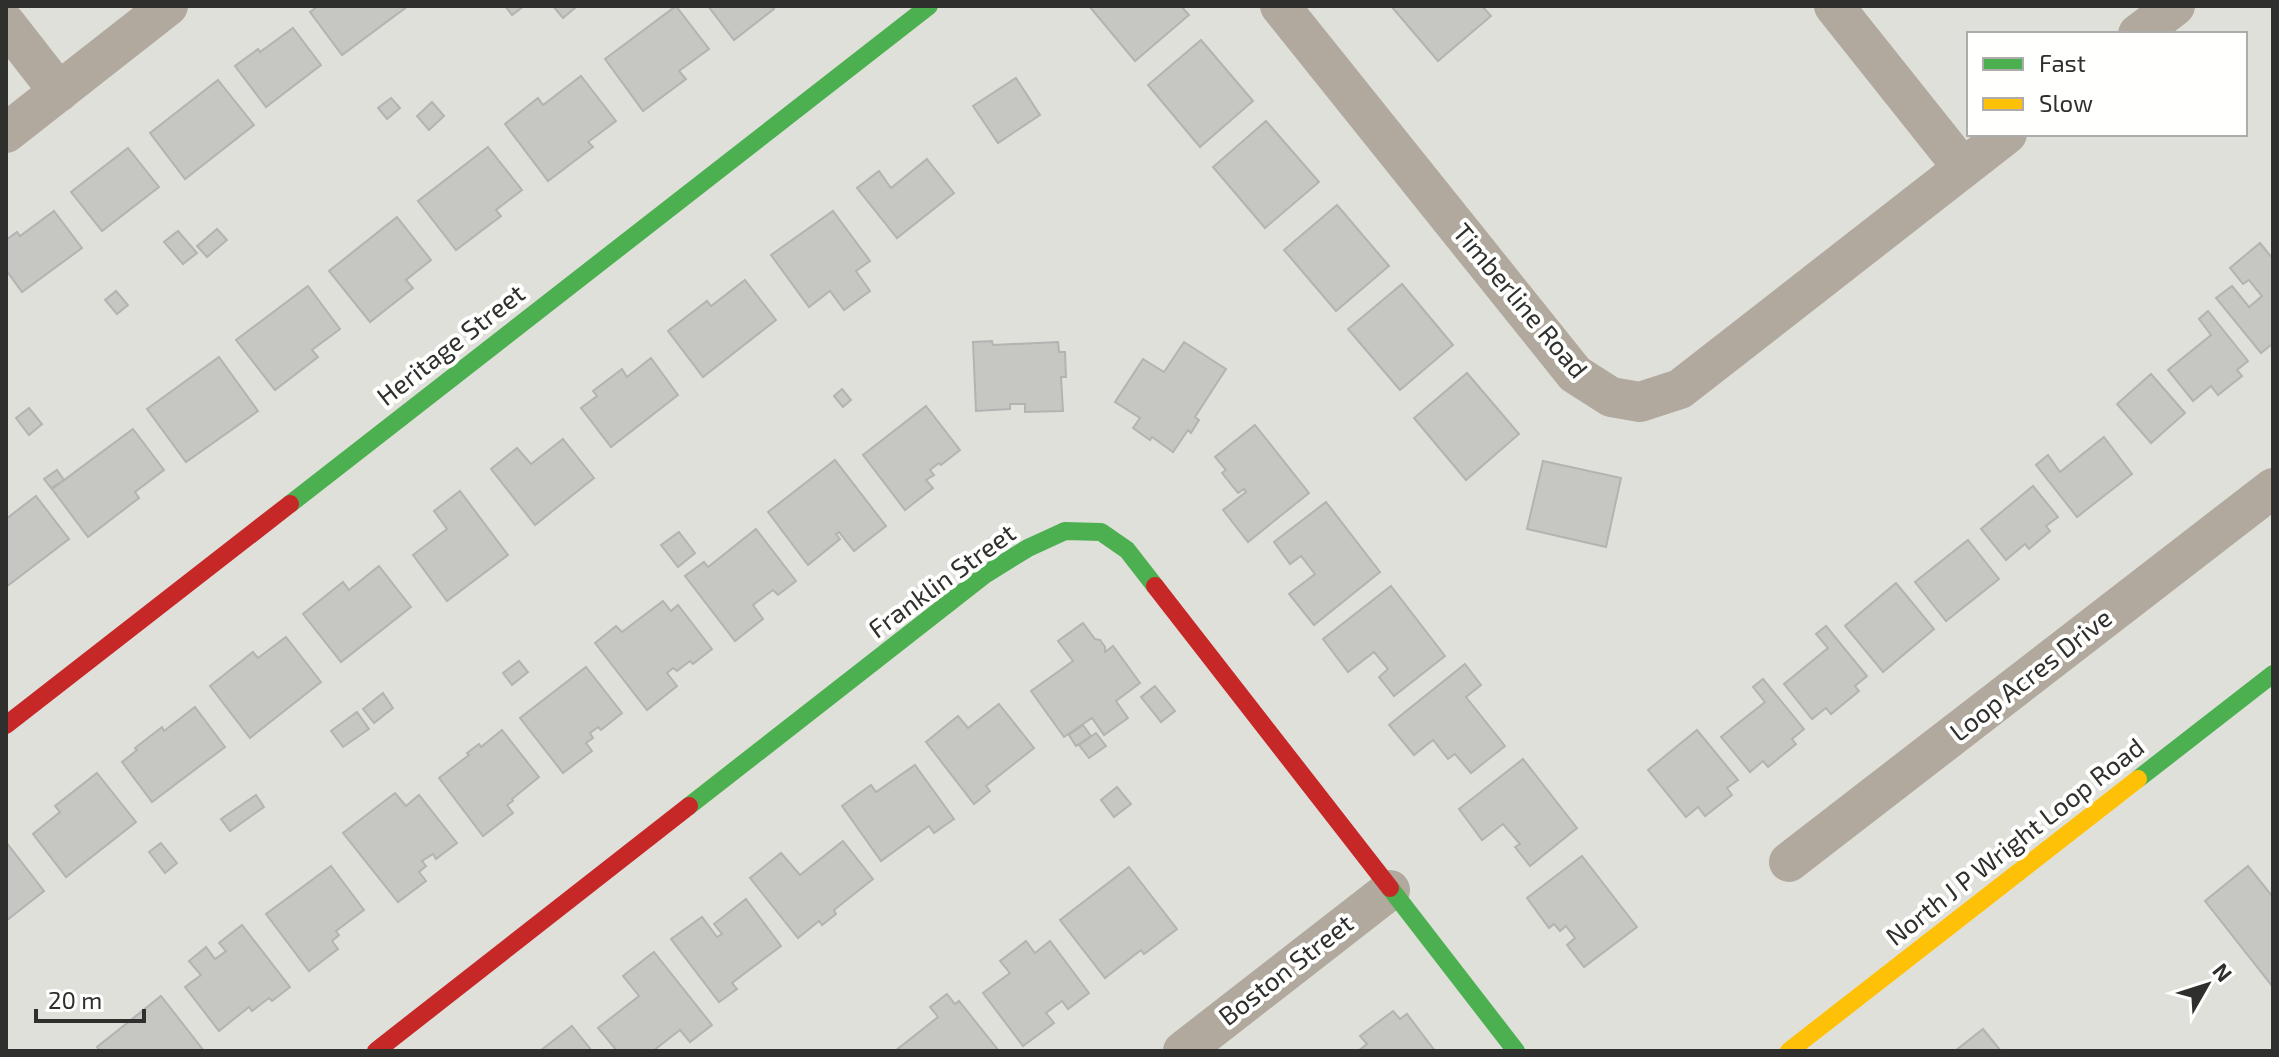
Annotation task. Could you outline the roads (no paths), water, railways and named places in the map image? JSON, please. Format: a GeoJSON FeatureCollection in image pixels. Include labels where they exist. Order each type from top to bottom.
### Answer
{"type":"FeatureCollection","features":[{"type":"Feature","properties":{"kind":"street"},"geometry":{"type":"LineString","coordinates":[[6,133],[168,6]]}},
{"type":"Feature","properties":{"kind":"street","name":"Heritage Street"},"geometry":{"type":"LineString","coordinates":[[6,725],[929,6]]}},
{"type":"Feature","properties":{"kind":"street","name":"Timberline Road"},"geometry":{"type":"LineString","coordinates":[[1280,6],[1575,374],[1611,397],[1640,402],[1680,389],[2004,136]]}},
{"type":"Feature","properties":{"kind":"street"},"geometry":{"type":"LineString","coordinates":[[1834,6],[1963,168]]}},
{"type":"Feature","properties":{"kind":"street"},"geometry":{"type":"LineString","coordinates":[[2141,32],[2175,6]]}},
{"type":"Feature","properties":{"kind":"street"},"geometry":{"type":"LineString","coordinates":[[6,24],[59,92]]}},
{"type":"Feature","properties":{"kind":"street","name":"Loop Acres Drive"},"geometry":{"type":"LineString","coordinates":[[1789,862],[2273,488]]}},
{"type":"Feature","properties":{"kind":"street","name":"Franklin Street"},"geometry":{"type":"LineString","coordinates":[[376,1051],[986,574],[1028,548],[1065,531],[1101,532],[1127,550],[1516,1051]]}},
{"type":"Feature","properties":{"kind":"street","name":"North J P Wright Loop Road"},"geometry":{"type":"LineString","coordinates":[[1789,1051],[2273,674]]}},
{"type":"Feature","properties":{"kind":"street","name":"Boston Street"},"geometry":{"type":"LineString","coordinates":[[1183,1051],[1390,890]]}}]}
